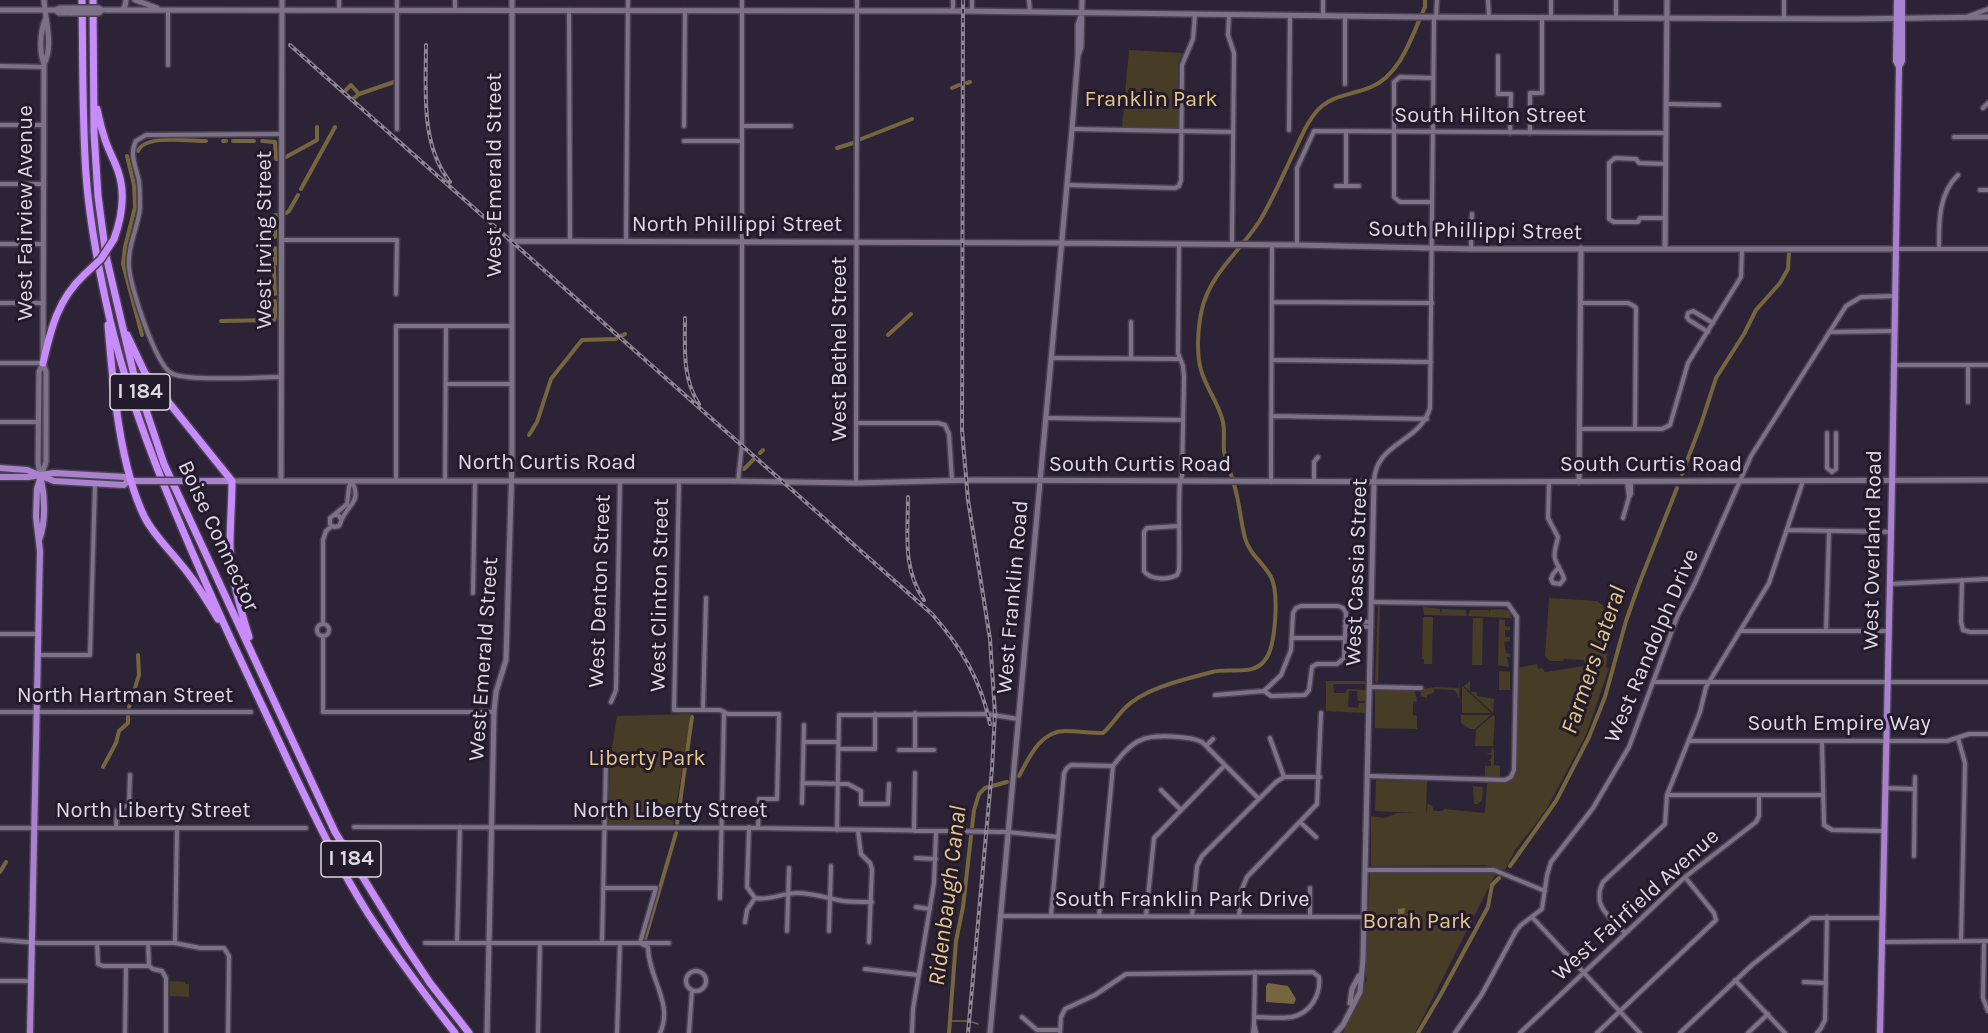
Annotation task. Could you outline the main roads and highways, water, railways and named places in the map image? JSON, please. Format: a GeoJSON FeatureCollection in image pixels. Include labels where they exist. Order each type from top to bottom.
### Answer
{"type":"FeatureCollection","features":[{"type":"Feature","properties":{"kind":"highway","name":"Boise Connector"},"geometry":{"type":"LineString","coordinates":[[82,0],[86,176],[92,225],[106,302],[137,416],[162,483],[237,652],[328,843],[369,915],[427,998],[455,1033]]}},
{"type":"Feature","properties":{"kind":"highway","name":"Boise Connector"},"geometry":{"type":"LineString","coordinates":[[93,0],[98,196],[106,256],[119,319],[136,380],[164,464],[335,832],[417,963],[469,1033]]}},
{"type":"Feature","properties":{"kind":"highway"},"geometry":{"type":"LineString","coordinates":[[43,363],[52,325],[60,304],[69,290],[101,259],[114,239],[119,226],[123,201],[122,186],[104,137],[94,95]]}},
{"type":"Feature","properties":{"kind":"highway"},"geometry":{"type":"LineString","coordinates":[[106,302],[111,364],[129,481],[146,519],[162,544],[195,582],[237,652]]}},
{"type":"Feature","properties":{"kind":"highway"},"geometry":{"type":"LineString","coordinates":[[119,319],[145,373],[232,481],[230,548],[233,574],[241,614],[260,668]]}},
{"type":"Feature","properties":{"kind":"main road","name":"West Fairview Avenue"},"geometry":{"type":"LineString","coordinates":[[30,1033],[38,655],[39,540],[36,531],[36,517],[37,489],[46,463],[46,372],[43,363],[44,66],[48,56],[49,28],[45,20],[44,0]]}},
{"type":"Feature","properties":{"kind":"main road"},"geometry":{"type":"LineString","coordinates":[[122,10],[126,0]]}},
{"type":"Feature","properties":{"kind":"main road"},"geometry":{"type":"LineString","coordinates":[[135,0],[164,10]]}},
{"type":"Feature","properties":{"kind":"main road","name":"West Irving Street"},"geometry":{"type":"LineString","coordinates":[[281,480],[282,0]]}},
{"type":"Feature","properties":{"kind":"main road","name":"West Emerald Street"},"geometry":{"type":"LineString","coordinates":[[487,1033],[494,712],[496,692],[506,660],[511,481],[512,0]]}},
{"type":"Feature","properties":{"kind":"main road","name":"West Franklin Road"},"geometry":{"type":"LineString","coordinates":[[990,1033],[1082,0]]}},
{"type":"Feature","properties":{"kind":"main road"},"geometry":{"type":"LineString","coordinates":[[1665,249],[1667,0]]}},
{"type":"Feature","properties":{"kind":"main road","name":"West Overland Road"},"geometry":{"type":"LineString","coordinates":[[1897,0],[1899,19]]}},
{"type":"Feature","properties":{"kind":"main road","name":"West Overland Road"},"geometry":{"type":"LineString","coordinates":[[1880,1033],[1899,68],[1896,61],[1902,0]]}},
{"type":"Feature","properties":{"kind":"main road"},"geometry":{"type":"LineString","coordinates":[[0,10],[55,10],[59,13],[73,10],[99,12],[103,10],[856,10],[1419,17],[1899,19],[1988,17]]}},
{"type":"Feature","properties":{"kind":"main road","name":"North Phillippi Street"},"geometry":{"type":"LineString","coordinates":[[511,241],[962,242]]}},
{"type":"Feature","properties":{"kind":"main road","name":"South Phillippi Street"},"geometry":{"type":"LineString","coordinates":[[962,242],[1246,244],[1472,249],[1896,249]]}},
{"type":"Feature","properties":{"kind":"main road"},"geometry":{"type":"LineString","coordinates":[[1579,482],[1581,248]]}},
{"type":"Feature","properties":{"kind":"main road","name":"West Fairview Avenue"},"geometry":{"type":"LineString","coordinates":[[41,476],[38,464],[39,372],[43,363]]}},
{"type":"Feature","properties":{"kind":"main road","name":"North Curtis Road"},"geometry":{"type":"LineString","coordinates":[[0,468],[27,470],[54,481],[124,485],[129,481],[281,480],[856,483],[966,481]]}},
{"type":"Feature","properties":{"kind":"main road","name":"North Curtis Road"},"geometry":{"type":"LineString","coordinates":[[0,477],[41,476],[54,473],[93,474],[125,477],[129,481]]}},
{"type":"Feature","properties":{"kind":"main road","name":"South Curtis Road"},"geometry":{"type":"LineString","coordinates":[[966,481],[1988,480]]}},
{"type":"Feature","properties":{"kind":"main road","name":"West Cassia Street"},"geometry":{"type":"LineString","coordinates":[[1336,1033],[1360,992],[1362,972],[1369,776],[1374,482]]}},
{"type":"Feature","properties":{"kind":"waterway","name":"Ridenbaugh Canal"},"geometry":{"type":"LineString","coordinates":[[1019,776],[1036,747],[1042,740],[1056,732],[1103,733],[1125,708],[1143,695],[1166,685],[1212,672],[1254,668],[1260,665],[1269,653],[1274,632],[1275,594],[1271,577],[1250,549],[1245,538],[1224,451],[1223,422],[1201,370],[1198,340],[1202,309],[1206,296],[1219,274],[1264,214],[1313,116],[1327,102],[1371,87],[1390,73],[1398,64],[1410,41],[1425,7],[1425,0]]}},
{"type":"Feature","properties":{"kind":"waterway"},"geometry":{"type":"LineString","coordinates":[[354,98],[359,94],[394,82]]}},
{"type":"Feature","properties":{"kind":"waterway"},"geometry":{"type":"LineString","coordinates":[[346,90],[351,85],[359,94]]}},
{"type":"Feature","properties":{"kind":"waterway"},"geometry":{"type":"LineString","coordinates":[[952,88],[959,85]]}},
{"type":"Feature","properties":{"kind":"waterway"},"geometry":{"type":"LineString","coordinates":[[861,139],[912,119]]}},
{"type":"Feature","properties":{"kind":"waterway"},"geometry":{"type":"LineString","coordinates":[[286,157],[317,140],[317,127]]}},
{"type":"Feature","properties":{"kind":"waterway"},"geometry":{"type":"LineString","coordinates":[[301,189],[335,127]]}},
{"type":"Feature","properties":{"kind":"waterway"},"geometry":{"type":"LineString","coordinates":[[138,151],[149,142],[158,140],[206,141]]}},
{"type":"Feature","properties":{"kind":"waterway"},"geometry":{"type":"LineString","coordinates":[[233,141],[254,141]]}},
{"type":"Feature","properties":{"kind":"waterway"},"geometry":{"type":"LineString","coordinates":[[262,141],[275,142],[276,159],[278,159]]}},
{"type":"Feature","properties":{"kind":"waterway"},"geometry":{"type":"LineString","coordinates":[[837,148],[853,143]]}},
{"type":"Feature","properties":{"kind":"waterway"},"geometry":{"type":"LineString","coordinates":[[127,156],[134,185],[135,207],[123,264],[142,335]]}},
{"type":"Feature","properties":{"kind":"waterway"},"geometry":{"type":"LineString","coordinates":[[286,213],[298,195]]}},
{"type":"Feature","properties":{"kind":"waterway"},"geometry":{"type":"LineString","coordinates":[[275,237],[275,215],[277,215]]}},
{"type":"Feature","properties":{"kind":"waterway"},"geometry":{"type":"LineString","coordinates":[[275,248],[275,264]]}},
{"type":"Feature","properties":{"kind":"waterway","name":"Farmers Lateral"},"geometry":{"type":"LineString","coordinates":[[1682,474],[1716,378],[1744,334],[1756,310],[1780,283],[1788,269],[1789,252]]}},
{"type":"Feature","properties":{"kind":"waterway"},"geometry":{"type":"LineString","coordinates":[[274,267],[275,294]]}},
{"type":"Feature","properties":{"kind":"waterway"},"geometry":{"type":"LineString","coordinates":[[221,321],[274,320],[275,301]]}},
{"type":"Feature","properties":{"kind":"waterway"},"geometry":{"type":"LineString","coordinates":[[888,335],[911,314]]}},
{"type":"Feature","properties":{"kind":"waterway"},"geometry":{"type":"LineString","coordinates":[[621,336],[625,334]]}},
{"type":"Feature","properties":{"kind":"waterway"},"geometry":{"type":"LineString","coordinates":[[529,435],[537,422],[551,379],[582,340],[616,339]]}},
{"type":"Feature","properties":{"kind":"waterway"},"geometry":{"type":"LineString","coordinates":[[760,453],[763,450]]}},
{"type":"Feature","properties":{"kind":"waterway"},"geometry":{"type":"LineString","coordinates":[[744,469],[753,460]]}},
{"type":"Feature","properties":{"kind":"waterway","name":"Farmers Lateral"},"geometry":{"type":"LineString","coordinates":[[1510,866],[1556,801],[1589,737],[1605,697],[1639,584],[1677,488]]}},
{"type":"Feature","properties":{"kind":"waterway"},"geometry":{"type":"LineString","coordinates":[[129,707],[139,675],[138,655]]}},
{"type":"Feature","properties":{"kind":"waterway"},"geometry":{"type":"LineString","coordinates":[[103,767],[116,743],[119,731],[128,723],[128,716]]}},
{"type":"Feature","properties":{"kind":"waterway"},"geometry":{"type":"LineString","coordinates":[[677,824],[692,717]]}},
{"type":"Feature","properties":{"kind":"waterway","name":"Ridenbaugh Canal"},"geometry":{"type":"LineString","coordinates":[[949,1033],[956,941],[963,907],[974,810],[979,794],[985,788],[1007,782]]}},
{"type":"Feature","properties":{"kind":"waterway"},"geometry":{"type":"LineString","coordinates":[[645,939],[676,833]]}},
{"type":"Feature","properties":{"kind":"waterway"},"geometry":{"type":"LineString","coordinates":[[0,872],[6,862]]}},
{"type":"Feature","properties":{"kind":"waterway","name":"Farmers Lateral"},"geometry":{"type":"LineString","coordinates":[[1418,1033],[1488,907],[1492,885],[1499,878]]}},
{"type":"Feature","properties":{"kind":"waterway"},"geometry":{"type":"LineString","coordinates":[[950,1021],[967,1021]]}},
{"type":"Feature","properties":{"kind":"waterway"},"geometry":{"type":"LineString","coordinates":[[972,1022],[978,1024]]}},
{"type":"Feature","properties":{"kind":"railway"},"geometry":{"type":"LineString","coordinates":[[963,0],[962,430],[968,500],[990,639],[995,714],[968,1033]]}},
{"type":"Feature","properties":{"kind":"railway"},"geometry":{"type":"LineString","coordinates":[[290,45],[932,614],[969,665],[981,693],[990,724]]}},
{"type":"Feature","properties":{"kind":"railway"},"geometry":{"type":"LineString","coordinates":[[426,45],[429,134],[440,167],[450,182]]}},
{"type":"Feature","properties":{"kind":"railway"},"geometry":{"type":"LineString","coordinates":[[685,318],[687,373],[699,404]]}},
{"type":"Feature","properties":{"kind":"railway"},"geometry":{"type":"LineString","coordinates":[[908,497],[909,563],[917,588],[924,600]]}},
{"type":"Feature","properties":{"kind":"park label","name":"Franklin Park"},"geometry":{"type":"Point","coordinates":[1151,100]}},
{"type":"Feature","properties":{"kind":"park label","name":"Liberty Park"},"geometry":{"type":"Point","coordinates":[647,759]}},
{"type":"Feature","properties":{"kind":"park label","name":"Borah Park"},"geometry":{"type":"Point","coordinates":[1417,922]}}]}
